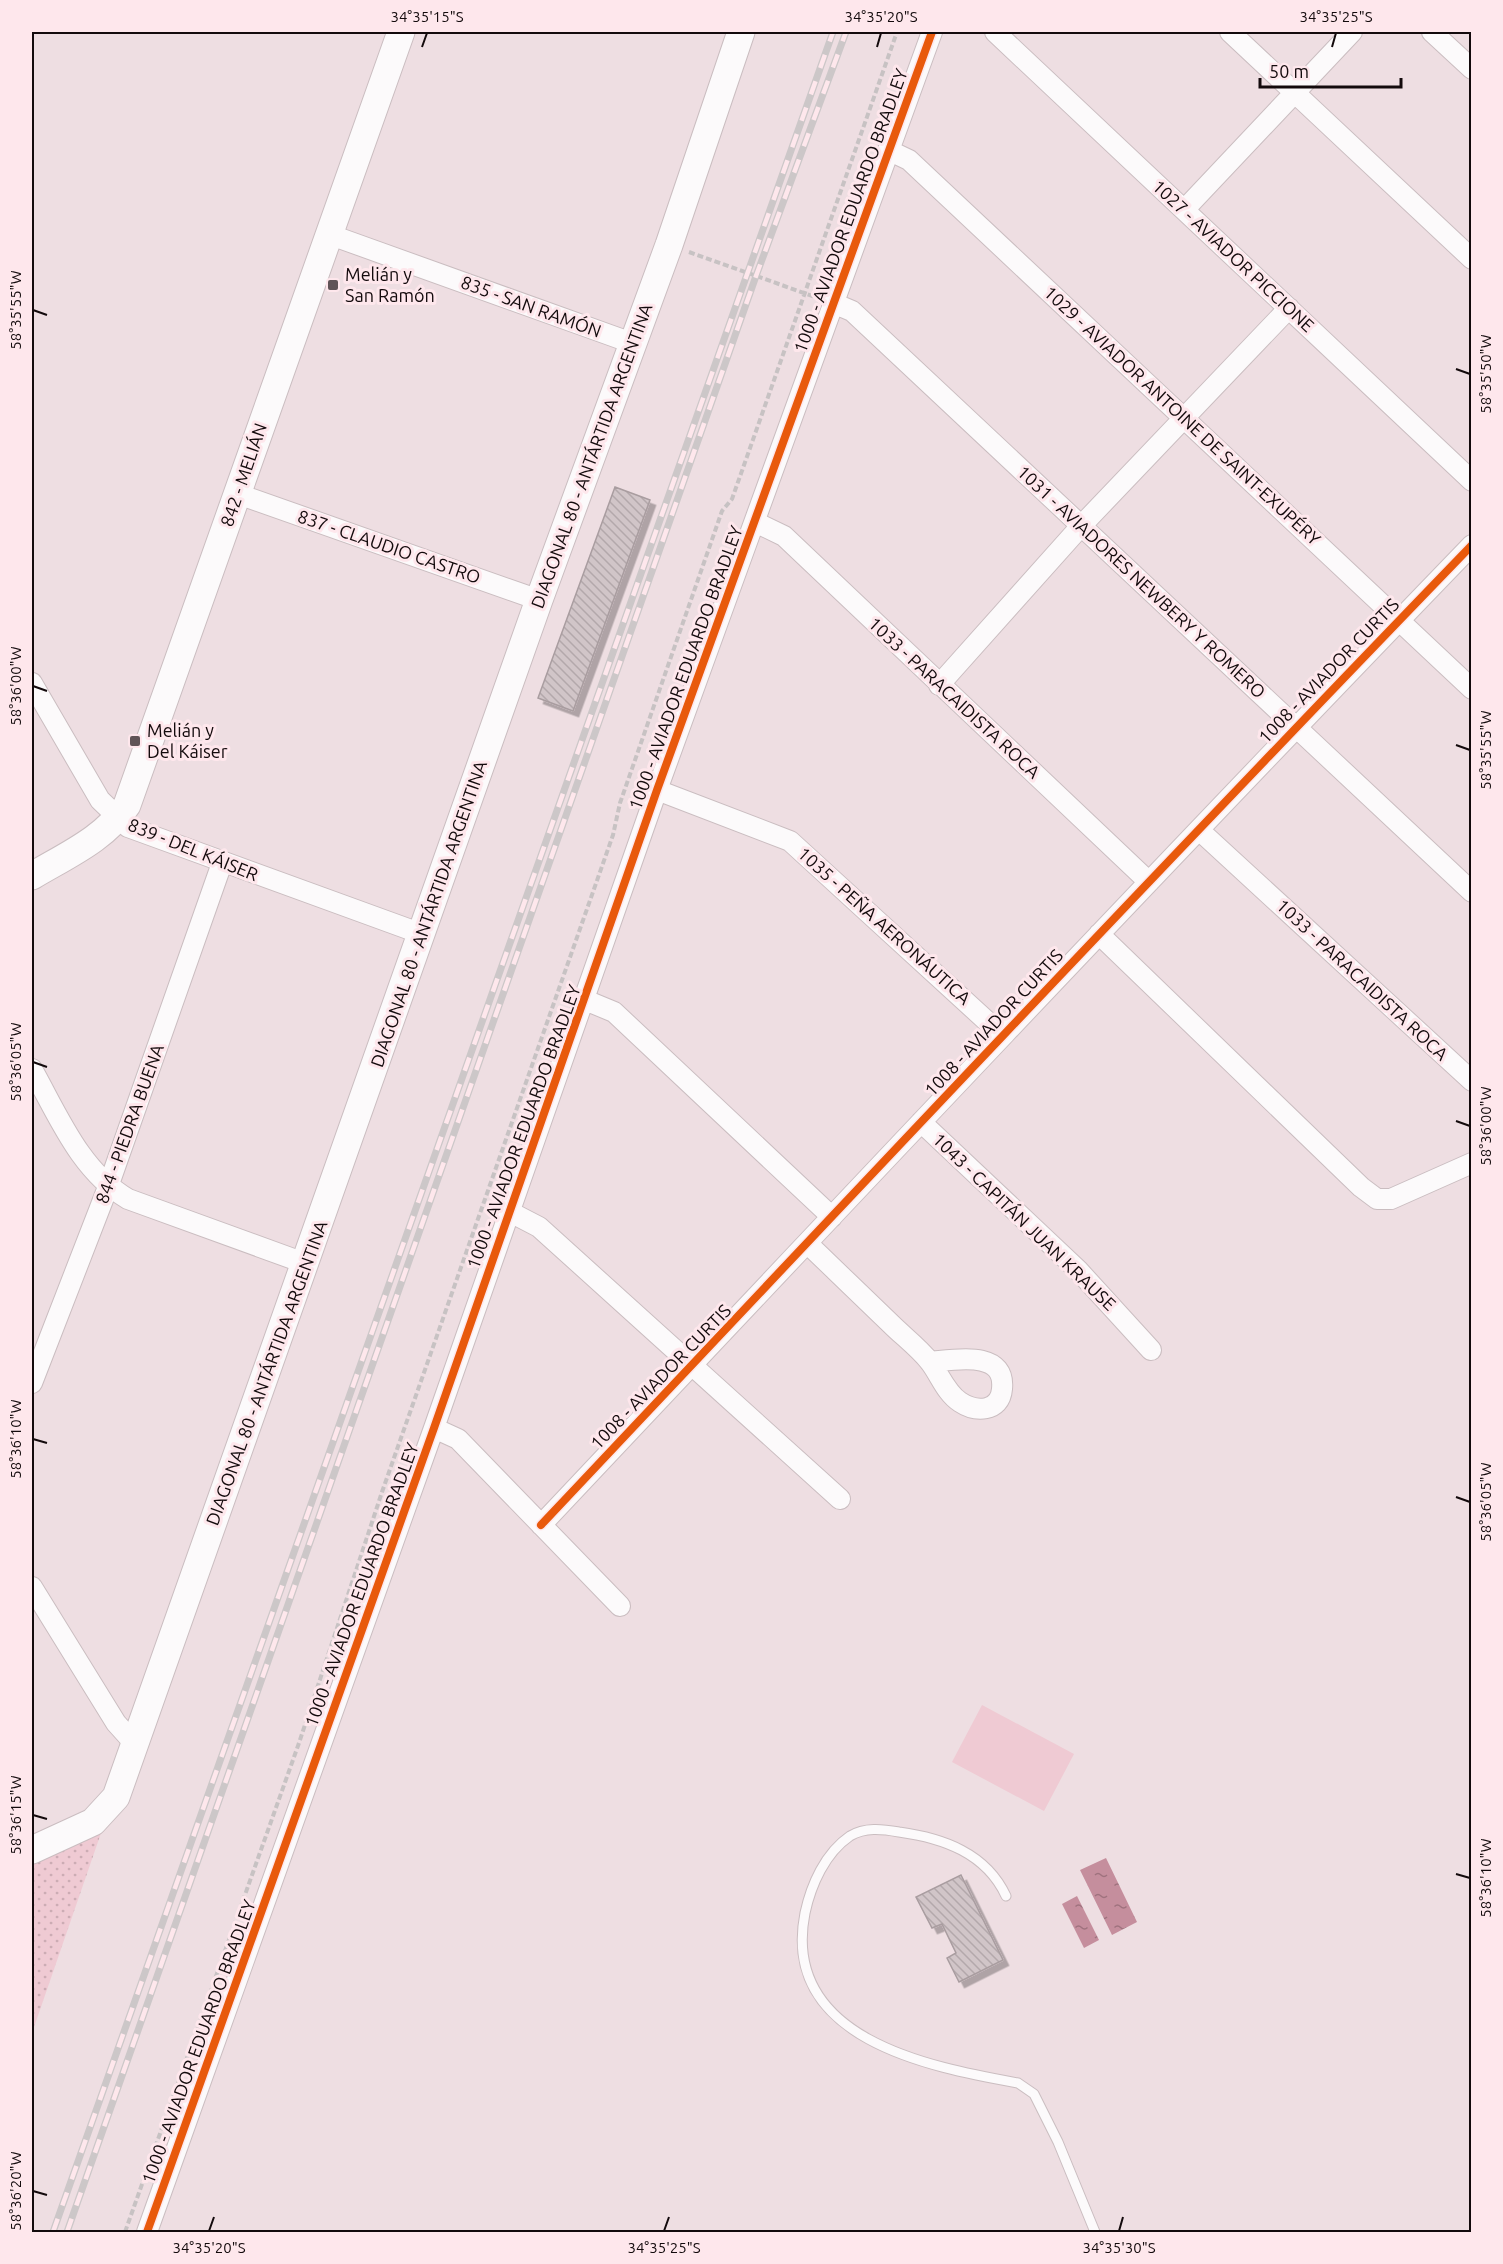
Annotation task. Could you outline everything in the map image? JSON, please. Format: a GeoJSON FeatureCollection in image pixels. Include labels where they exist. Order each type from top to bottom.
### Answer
{"type":"FeatureCollection","features":[{"type":"Feature","properties":{"kind":"main road","name":"842 - MELIÁN"},"geometry":{"type":"LineString","coordinates":[[32,876],[103,832],[118,819],[136,782],[401,32]]}},
{"type":"Feature","properties":{"kind":"main road","name":"DIAGONAL 80 - ANTÁRTIDA ARGENTINA"},"geometry":{"type":"LineString","coordinates":[[32,1850],[93,1822],[116,1797],[307,1264],[539,600],[669,244],[741,32]]}},
{"type":"Feature","properties":{"kind":"street","name":"1000 - AVIADOR EDUARDO BRADLEY"},"geometry":{"type":"LineString","coordinates":[[147,2232],[434,1428],[657,790],[932,32]]}},
{"type":"Feature","properties":{"kind":"street","name":"1027 - AVIADOR PICCIONE"},"geometry":{"type":"LineString","coordinates":[[995,32],[1472,481]]}},
{"type":"Feature","properties":{"kind":"street"},"geometry":{"type":"LineString","coordinates":[[1230,32],[1472,259]]}},
{"type":"Feature","properties":{"kind":"street"},"geometry":{"type":"LineString","coordinates":[[1184,210],[1352,32]]}},
{"type":"Feature","properties":{"kind":"street"},"geometry":{"type":"LineString","coordinates":[[1432,32],[1472,69]]}},
{"type":"Feature","properties":{"kind":"street","name":"1029 - AVIADOR ANTOINE DE SAINT-EXUPÉRY"},"geometry":{"type":"LineString","coordinates":[[888,150],[909,160],[1472,689]]}},
{"type":"Feature","properties":{"kind":"street","name":"835 - SAN RAMÓN"},"geometry":{"type":"LineString","coordinates":[[328,234],[633,343]]}},
{"type":"Feature","properties":{"kind":"street","name":"1031 - AVIADORES NEWBERY Y ROMERO"},"geometry":{"type":"LineString","coordinates":[[833,303],[852,311],[1472,892]]}},
{"type":"Feature","properties":{"kind":"street"},"geometry":{"type":"LineString","coordinates":[[939,685],[1081,525],[1289,308]]}},
{"type":"Feature","properties":{"kind":"street","name":"837 - CLAUDIO CASTRO"},"geometry":{"type":"LineString","coordinates":[[238,494],[539,600]]}},
{"type":"Feature","properties":{"kind":"street","name":"1033 - PARACAIDISTA ROCA"},"geometry":{"type":"LineString","coordinates":[[755,522],[784,536],[1149,882]]}},
{"type":"Feature","properties":{"kind":"street","name":"1008 - AVIADOR CURTIS"},"geometry":{"type":"LineString","coordinates":[[541,1525],[808,1244],[1002,1035],[1472,544]]}},
{"type":"Feature","properties":{"kind":"street","name":"839 - DEL KÁISER"},"geometry":{"type":"LineString","coordinates":[[32,683],[100,800],[118,819],[137,831],[422,934]]}},
{"type":"Feature","properties":{"kind":"street","name":"1035 - PEÑA AERONÁUTICA"},"geometry":{"type":"LineString","coordinates":[[657,790],[770,831],[790,841],[1002,1035]]}},
{"type":"Feature","properties":{"kind":"street","name":"1033 - PARACAIDISTA ROCA"},"geometry":{"type":"LineString","coordinates":[[1199,830],[1472,1081]]}},
{"type":"Feature","properties":{"kind":"street","name":"844 - PIEDRA BUENA"},"geometry":{"type":"LineString","coordinates":[[32,1383],[108,1188],[222,863]]}},
{"type":"Feature","properties":{"kind":"street"},"geometry":{"type":"LineString","coordinates":[[1099,934],[1361,1187],[1377,1199],[1390,1200],[1472,1163]]}},
{"type":"Feature","properties":{"kind":"street"},"geometry":{"type":"LineString","coordinates":[[585,1000],[614,1012],[832,1217]]}},
{"type":"Feature","properties":{"kind":"street"},"geometry":{"type":"LineString","coordinates":[[32,1069],[83,1157],[108,1188],[128,1199],[307,1264]]}},
{"type":"Feature","properties":{"kind":"street","name":"1043 - CAPITÁN JUAN KRAUSE"},"geometry":{"type":"LineString","coordinates":[[921,1122],[1078,1270],[1151,1350]]}},
{"type":"Feature","properties":{"kind":"street"},"geometry":{"type":"LineString","coordinates":[[510,1212],[539,1227],[840,1499]]}},
{"type":"Feature","properties":{"kind":"street"},"geometry":{"type":"LineString","coordinates":[[808,1244],[930,1362]]}},
{"type":"Feature","properties":{"kind":"street"},"geometry":{"type":"LineString","coordinates":[[434,1428],[458,1439],[620,1606]]}},
{"type":"Feature","properties":{"kind":"street"},"geometry":{"type":"LineString","coordinates":[[32,1587],[116,1723],[134,1743]]}},
{"type":"Feature","properties":{"kind":"lane"},"geometry":{"type":"LineString","coordinates":[[1006,1896],[999,1880],[990,1870],[976,1858],[943,1841],[880,1829],[852,1835],[827,1859],[807,1904],[803,1926],[803,1947],[809,1973],[828,2008],[843,2023],[863,2037],[924,2064],[953,2072],[1018,2083],[1027,2087],[1034,2094],[1059,2142],[1095,2232]]}},
{"type":"Feature","properties":{"kind":"path"},"geometry":{"type":"LineString","coordinates":[[125,2232],[298,1743],[393,1458],[613,835],[620,802],[722,511],[732,499],[897,32]]}},
{"type":"Feature","properties":{"kind":"path"},"geometry":{"type":"LineString","coordinates":[[669,244],[833,303]]}},
{"type":"Feature","properties":{"kind":"shaded area"},"geometry":{"type":"Polygon","coordinates":[[[982,1705],[1074,1754],[1044,1811],[952,1762],[982,1705]]]}},
{"type":"Feature","properties":{"kind":"shaded area"},"geometry":{"type":"Polygon","coordinates":[[[101,1833],[32,2033],[32,1865],[101,1833]]]}},
{"type":"Feature","properties":{"kind":"water"},"geometry":{"type":"Polygon","coordinates":[[[1106,1858],[1137,1922],[1112,1935],[1080,1870],[1106,1858]]]}},
{"type":"Feature","properties":{"kind":"water"},"geometry":{"type":"Polygon","coordinates":[[[1077,1896],[1099,1940],[1084,1948],[1062,1904],[1077,1896]]]}},
{"type":"Feature","properties":{"kind":"building"},"geometry":{"type":"Polygon","coordinates":[[[615,487],[650,500],[573,711],[538,698],[615,487]]]}},
{"type":"Feature","properties":{"kind":"building"},"geometry":{"type":"Polygon","coordinates":[[[961,1875],[1003,1960],[959,1982],[947,1958],[956,1953],[942,1924],[932,1928],[916,1897],[961,1875]]]}},
{"type":"Feature","properties":{"kind":"railway"},"geometry":{"type":"LineString","coordinates":[[53,2232],[833,32]]}},
{"type":"Feature","properties":{"kind":"railway"},"geometry":{"type":"LineString","coordinates":[[67,2232],[756,276],[846,32]]}},
{"type":"Feature","properties":{"kind":"cycle path"},"geometry":{"type":"LineString","coordinates":[[147,2232],[434,1428],[657,790],[932,32]]}},
{"type":"Feature","properties":{"kind":"cycle path"},"geometry":{"type":"LineString","coordinates":[[541,1525],[1121,911],[1472,545]]}},
{"type":"Feature","properties":{"kind":"place","name":"Melián y San Ramón"},"geometry":{"type":"Point","coordinates":[333,285]}},
{"type":"Feature","properties":{"kind":"place","name":"Melián y Del Káiser"},"geometry":{"type":"Point","coordinates":[135,741]}}]}
